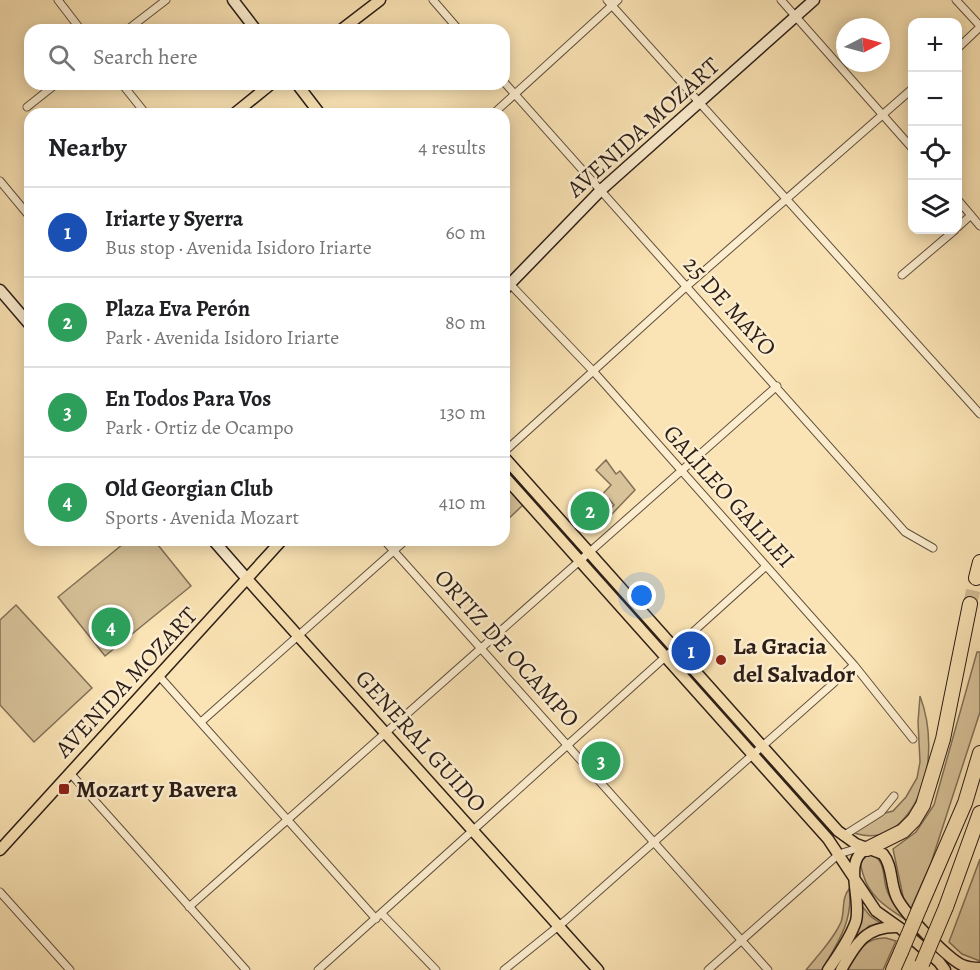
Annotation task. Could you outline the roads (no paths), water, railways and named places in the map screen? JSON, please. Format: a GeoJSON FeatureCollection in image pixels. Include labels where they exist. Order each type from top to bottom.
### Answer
{"type":"FeatureCollection","features":[{"type":"Feature","properties":{"kind":"highway"},"geometry":{"type":"LineString","coordinates":[[976,578],[980,562]]}},
{"type":"Feature","properties":{"kind":"highway"},"geometry":{"type":"LineString","coordinates":[[864,848],[903,831],[914,820],[923,805],[943,738],[970,604]]}},
{"type":"Feature","properties":{"kind":"highway"},"geometry":{"type":"LineString","coordinates":[[893,970],[964,803],[980,753]]}},
{"type":"Feature","properties":{"kind":"highway"},"geometry":{"type":"LineString","coordinates":[[920,967],[946,907],[980,813]]}},
{"type":"Feature","properties":{"kind":"main road"},"geometry":{"type":"LineString","coordinates":[[349,24],[380,0]]}},
{"type":"Feature","properties":{"kind":"main road"},"geometry":{"type":"LineString","coordinates":[[241,108],[264,90]]}},
{"type":"Feature","properties":{"kind":"main road"},"geometry":{"type":"LineString","coordinates":[[302,90],[315,108]]}},
{"type":"Feature","properties":{"kind":"main road"},"geometry":{"type":"LineString","coordinates":[[510,464],[674,648],[828,839],[876,911],[900,927],[945,970]]}},
{"type":"Feature","properties":{"kind":"main road"},"geometry":{"type":"LineString","coordinates":[[510,483],[665,657],[757,751],[840,833],[864,848],[880,851],[886,858],[897,898],[908,913],[954,960],[968,967],[980,969]]}},
{"type":"Feature","properties":{"kind":"main road","name":"AVENIDA MOZART"},"geometry":{"type":"LineString","coordinates":[[0,850],[277,546]]}},
{"type":"Feature","properties":{"kind":"main road","name":"GENERAL GUIDO"},"geometry":{"type":"LineString","coordinates":[[248,580],[598,970]]}},
{"type":"Feature","properties":{"kind":"main road"},"geometry":{"type":"LineString","coordinates":[[828,839],[840,833]]}},
{"type":"Feature","properties":{"kind":"main road"},"geometry":{"type":"LineString","coordinates":[[828,970],[855,922],[858,908],[855,860],[864,848]]}},
{"type":"Feature","properties":{"kind":"main road"},"geometry":{"type":"LineString","coordinates":[[841,970],[855,947],[870,932],[879,928],[900,927]]}},
{"type":"Feature","properties":{"kind":"street"},"geometry":{"type":"LineString","coordinates":[[58,0],[76,24]]}},
{"type":"Feature","properties":{"kind":"street"},"geometry":{"type":"LineString","coordinates":[[134,24],[166,0]]}},
{"type":"Feature","properties":{"kind":"street"},"geometry":{"type":"LineString","coordinates":[[233,0],[251,24]]}},
{"type":"Feature","properties":{"kind":"street"},"geometry":{"type":"LineString","coordinates":[[433,0],[454,24]]}},
{"type":"Feature","properties":{"kind":"street"},"geometry":{"type":"LineString","coordinates":[[781,0],[908,143]]}},
{"type":"Feature","properties":{"kind":"street","name":"AVENIDA MOZART"},"geometry":{"type":"LineString","coordinates":[[510,284],[601,190],[814,0]]}},
{"type":"Feature","properties":{"kind":"street"},"geometry":{"type":"LineString","coordinates":[[956,0],[980,27],[962,43]]}},
{"type":"Feature","properties":{"kind":"street"},"geometry":{"type":"LineString","coordinates":[[500,108],[612,2],[700,104],[980,414]]}},
{"type":"Feature","properties":{"kind":"street","name":"25 DE MAYO"},"geometry":{"type":"LineString","coordinates":[[510,89],[905,532],[933,548]]}},
{"type":"Feature","properties":{"kind":"street"},"geometry":{"type":"LineString","coordinates":[[27,107],[48,90]]}},
{"type":"Feature","properties":{"kind":"street"},"geometry":{"type":"LineString","coordinates":[[127,90],[141,108]]}},
{"type":"Feature","properties":{"kind":"street"},"geometry":{"type":"LineString","coordinates":[[510,447],[687,286],[908,93]]}},
{"type":"Feature","properties":{"kind":"street"},"geometry":{"type":"LineString","coordinates":[[0,181],[24,210]]}},
{"type":"Feature","properties":{"kind":"street"},"geometry":{"type":"LineString","coordinates":[[962,205],[980,226]]}},
{"type":"Feature","properties":{"kind":"street"},"geometry":{"type":"LineString","coordinates":[[962,223],[971,215]]}},
{"type":"Feature","properties":{"kind":"street"},"geometry":{"type":"LineString","coordinates":[[902,275],[949,234]]}},
{"type":"Feature","properties":{"kind":"street"},"geometry":{"type":"LineString","coordinates":[[0,290],[24,318]]}},
{"type":"Feature","properties":{"kind":"street","name":"GALILEO GALILEI"},"geometry":{"type":"LineString","coordinates":[[510,290],[594,372],[854,665],[913,739]]}},
{"type":"Feature","properties":{"kind":"street"},"geometry":{"type":"LineString","coordinates":[[189,907],[777,386]]}},
{"type":"Feature","properties":{"kind":"street","name":"GENERAL GUIDO"},"geometry":{"type":"LineString","coordinates":[[218,546],[248,580]]}},
{"type":"Feature","properties":{"kind":"street","name":"ORTIZ DE OCAMPO"},"geometry":{"type":"LineString","coordinates":[[389,546],[768,970]]}},
{"type":"Feature","properties":{"kind":"street"},"geometry":{"type":"LineString","coordinates":[[201,722],[399,546]]}},
{"type":"Feature","properties":{"kind":"street"},"geometry":{"type":"LineString","coordinates":[[318,970],[765,567]]}},
{"type":"Feature","properties":{"kind":"street"},"geometry":{"type":"LineString","coordinates":[[504,970],[654,843],[854,665]]}},
{"type":"Feature","properties":{"kind":"street"},"geometry":{"type":"LineString","coordinates":[[160,677],[379,917],[436,970]]}},
{"type":"Feature","properties":{"kind":"street"},"geometry":{"type":"LineString","coordinates":[[70,773],[246,970]]}},
{"type":"Feature","properties":{"kind":"street"},"geometry":{"type":"LineString","coordinates":[[840,833],[881,812],[894,796]]}},
{"type":"Feature","properties":{"kind":"street"},"geometry":{"type":"LineString","coordinates":[[708,970],[839,854],[864,848]]}},
{"type":"Feature","properties":{"kind":"street"},"geometry":{"type":"LineString","coordinates":[[0,892],[70,970]]}},
{"type":"Feature","properties":{"kind":"tunnel"},"geometry":{"type":"LineString","coordinates":[[970,604],[976,578]]}},
{"type":"Feature","properties":{"kind":"place","name":"Plaza Eva Perón"},"geometry":{"type":"Point","coordinates":[590,511]}},
{"type":"Feature","properties":{"kind":"place","name":"Old Georgian Club"},"geometry":{"type":"Point","coordinates":[111,627]}},
{"type":"Feature","properties":{"kind":"place","name":"Iriarte y Syerra"},"geometry":{"type":"Point","coordinates":[691,651]}},
{"type":"Feature","properties":{"kind":"place","name":"La Gracia del Salvador"},"geometry":{"type":"Point","coordinates":[721,660]}},
{"type":"Feature","properties":{"kind":"place","name":"En Todos Para Vos"},"geometry":{"type":"Point","coordinates":[601,761]}},
{"type":"Feature","properties":{"kind":"place","name":"Mozart y Bavera"},"geometry":{"type":"Point","coordinates":[64,789]}}]}
